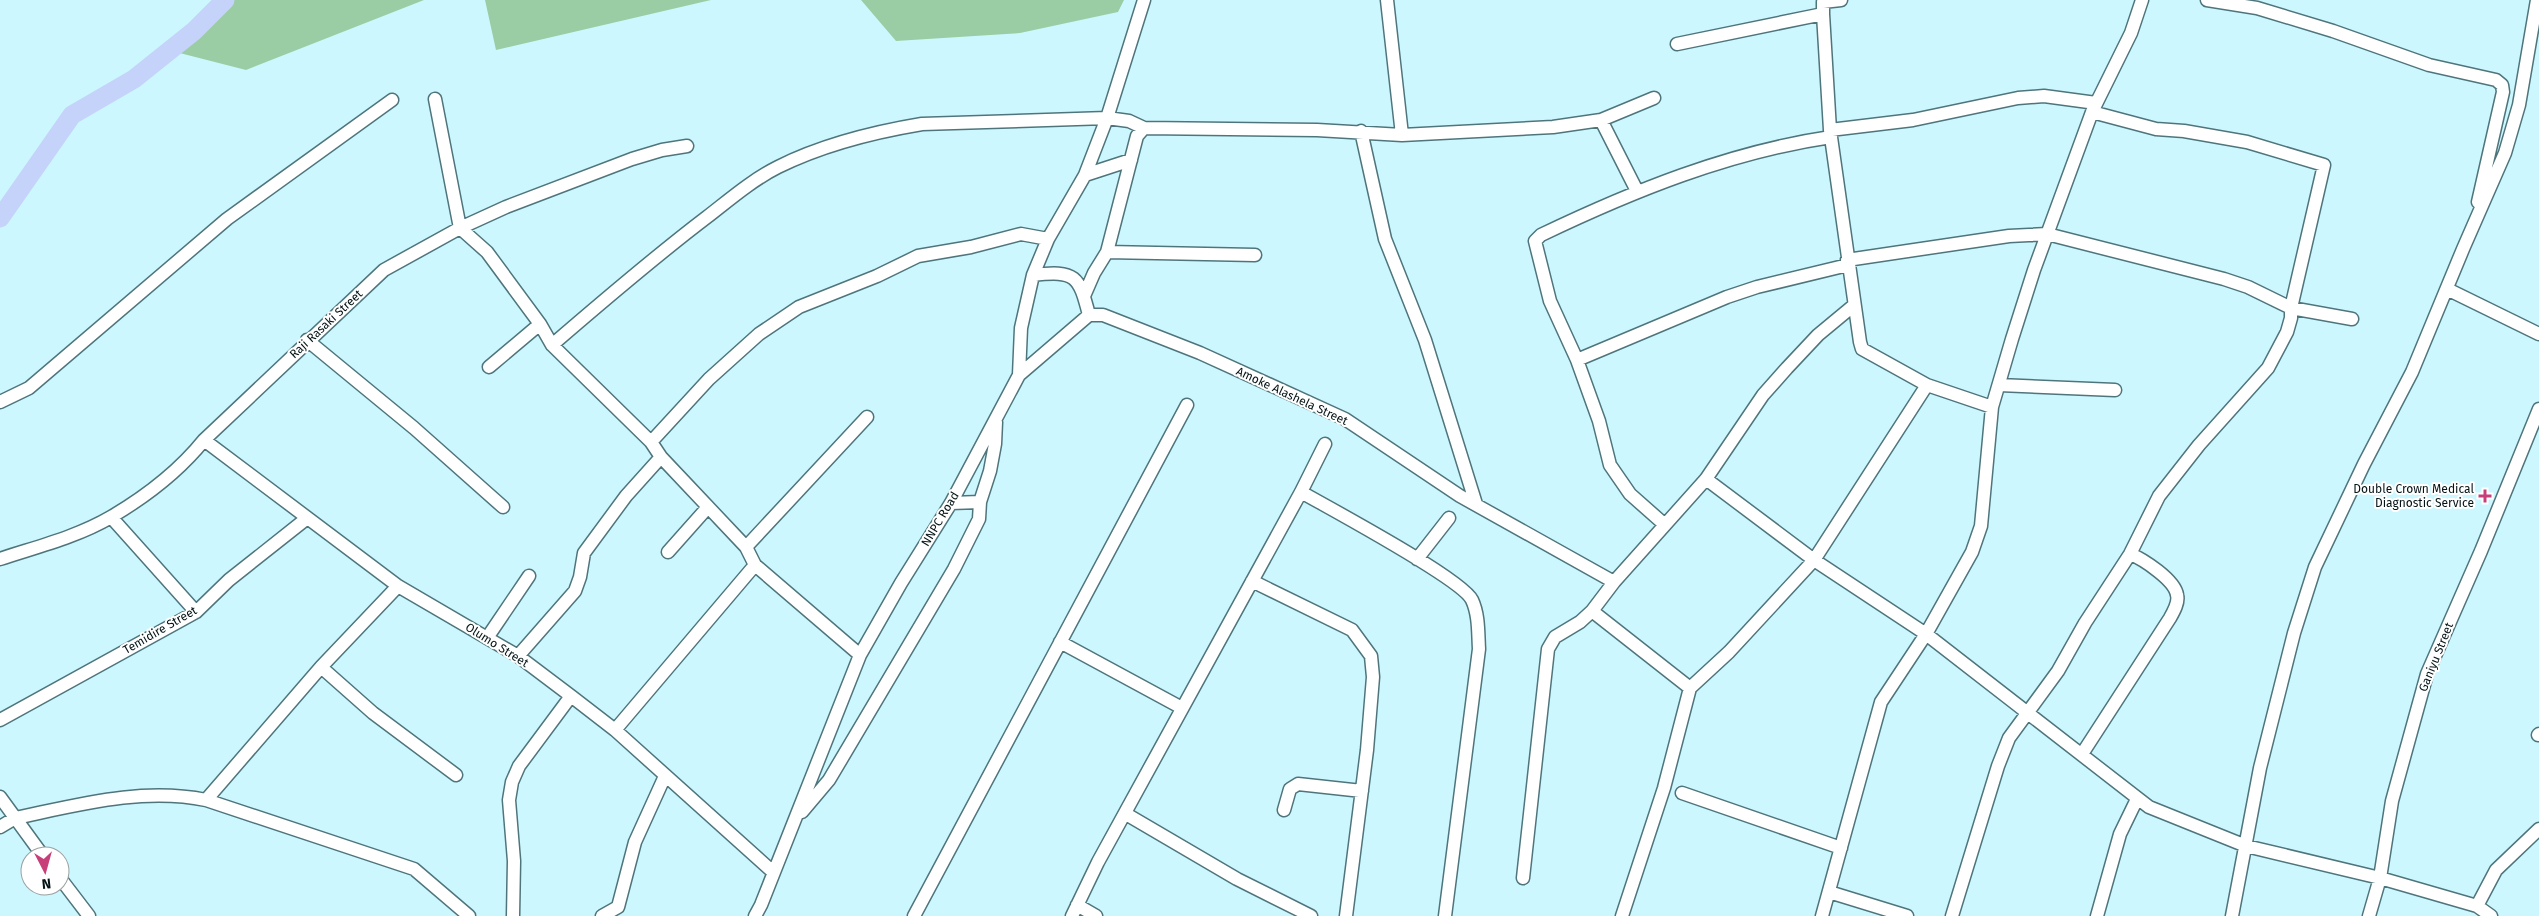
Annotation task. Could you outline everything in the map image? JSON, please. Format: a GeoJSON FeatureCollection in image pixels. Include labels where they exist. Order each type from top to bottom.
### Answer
{"type":"FeatureCollection","features":[{"type":"Feature","properties":{"kind":"street","name":"NNPC Road"},"geometry":{"type":"LineString","coordinates":[[755,916],[860,655],[901,583],[951,503],[1019,375],[1021,328],[1033,275],[1048,239],[1085,175],[1107,118],[1144,0]]}},
{"type":"Feature","properties":{"kind":"street"},"geometry":{"type":"LineString","coordinates":[[1387,0],[1402,135]]}},
{"type":"Feature","properties":{"kind":"street"},"geometry":{"type":"LineString","coordinates":[[1677,44],[1841,0]]}},
{"type":"Feature","properties":{"kind":"street"},"geometry":{"type":"LineString","coordinates":[[1822,916],[1881,702],[1926,634],[1972,552],[1981,526],[1992,407],[2034,270],[2094,107],[2131,33],[2142,0]]}},
{"type":"Feature","properties":{"kind":"street"},"geometry":{"type":"LineString","coordinates":[[2207,0],[2257,8],[2333,31],[2430,65],[2496,80],[2502,85],[2503,92],[2494,140],[2468,239]]}},
{"type":"Feature","properties":{"kind":"street"},"geometry":{"type":"LineString","coordinates":[[2232,916],[2263,759],[2294,633],[2315,567],[2364,464],[2412,372],[2505,153],[2519,105],[2537,0]]}},
{"type":"Feature","properties":{"kind":"street"},"geometry":{"type":"LineString","coordinates":[[1823,5],[1830,133],[1853,306],[1862,349],[1927,385],[1992,407]]}},
{"type":"Feature","properties":{"kind":"street"},"geometry":{"type":"LineString","coordinates":[[1665,525],[1630,494],[1610,465],[1599,421],[1577,360],[1550,301],[1535,241],[1548,232],[1637,191],[1759,150],[1830,133],[1913,120],[2018,98],[2053,96],[2094,107],[2156,129],[2184,131],[2247,142],[2324,166],[2287,332],[2268,368],[2199,445],[2159,496],[2130,554],[2029,714],[2009,738],[1998,766],[1952,916]]}},
{"type":"Feature","properties":{"kind":"street"},"geometry":{"type":"LineString","coordinates":[[435,98],[460,228],[487,252],[540,324],[552,345],[651,442],[661,458],[746,547],[755,565],[860,655]]}},
{"type":"Feature","properties":{"kind":"street"},"geometry":{"type":"LineString","coordinates":[[552,345],[644,266],[739,192],[776,168],[805,154],[898,128],[922,124],[1107,118],[1129,121],[1144,128],[1361,131],[1402,135],[1553,127],[1601,120],[1654,98]]}},
{"type":"Feature","properties":{"kind":"street"},"geometry":{"type":"LineString","coordinates":[[0,402],[29,388],[227,219],[392,100]]}},
{"type":"Feature","properties":{"kind":"street"},"geometry":{"type":"LineString","coordinates":[[1601,120],[1637,191]]}},
{"type":"Feature","properties":{"kind":"street"},"geometry":{"type":"LineString","coordinates":[[1084,296],[1094,273],[1108,252],[1137,136],[1144,128]]}},
{"type":"Feature","properties":{"kind":"street"},"geometry":{"type":"LineString","coordinates":[[1361,131],[1385,240],[1425,340],[1476,504]]}},
{"type":"Feature","properties":{"kind":"street","name":"Raji Rasaki Street"},"geometry":{"type":"LineString","coordinates":[[0,559],[111,517],[160,484],[191,456],[204,440],[307,340],[384,270],[460,228],[592,173],[662,150],[687,146]]}},
{"type":"Feature","properties":{"kind":"street"},"geometry":{"type":"LineString","coordinates":[[1085,175],[1131,160]]}},
{"type":"Feature","properties":{"kind":"street"},"geometry":{"type":"LineString","coordinates":[[651,442],[709,379],[759,334],[799,307],[877,276],[918,256],[971,247],[1021,234],[1048,239]]}},
{"type":"Feature","properties":{"kind":"street"},"geometry":{"type":"LineString","coordinates":[[1577,360],[1727,297],[1758,287],[1848,263],[2009,236],[2047,234],[2224,279],[2248,287],[2291,308],[2352,319]]}},
{"type":"Feature","properties":{"kind":"street"},"geometry":{"type":"LineString","coordinates":[[1108,252],[1255,255]]}},
{"type":"Feature","properties":{"kind":"street"},"geometry":{"type":"LineString","coordinates":[[1019,375],[1090,316],[1082,286],[1072,278],[1058,272],[1033,275]]}},
{"type":"Feature","properties":{"kind":"street"},"geometry":{"type":"LineString","coordinates":[[2447,289],[2539,334]]}},
{"type":"Feature","properties":{"kind":"street"},"geometry":{"type":"LineString","coordinates":[[1523,878],[1548,649],[1555,638],[1580,622],[1592,610],[1614,582],[1706,479],[1763,395],[1818,335],[1853,306]]}},
{"type":"Feature","properties":{"kind":"street","name":"Amoke Alashela Street"},"geometry":{"type":"LineString","coordinates":[[1090,316],[1103,315],[1200,353],[1346,419],[1460,496],[1614,582]]}},
{"type":"Feature","properties":{"kind":"street"},"geometry":{"type":"LineString","coordinates":[[488,367],[540,324]]}},
{"type":"Feature","properties":{"kind":"street"},"geometry":{"type":"LineString","coordinates":[[307,340],[414,428],[503,507]]}},
{"type":"Feature","properties":{"kind":"street"},"geometry":{"type":"LineString","coordinates":[[1622,916],[1664,788],[1690,688],[1729,652],[1814,560],[1927,385]]}},
{"type":"Feature","properties":{"kind":"street"},"geometry":{"type":"LineString","coordinates":[[1999,385],[2115,390]]}},
{"type":"Feature","properties":{"kind":"street"},"geometry":{"type":"LineString","coordinates":[[914,916],[1186,405]]}},
{"type":"Feature","properties":{"kind":"street","name":"Ganiyu Street"},"geometry":{"type":"LineString","coordinates":[[2369,916],[2380,878],[2392,801],[2426,674],[2481,551],[2539,409]]}},
{"type":"Feature","properties":{"kind":"street"},"geometry":{"type":"LineString","coordinates":[[746,547],[867,417]]}},
{"type":"Feature","properties":{"kind":"street"},"geometry":{"type":"LineString","coordinates":[[795,819],[830,780],[954,569],[979,519],[980,502],[990,471],[995,444],[996,419]]}},
{"type":"Feature","properties":{"kind":"street","name":"Olumo Street"},"geometry":{"type":"LineString","coordinates":[[204,440],[306,519],[398,586],[518,656],[571,696],[615,730],[773,872]]}},
{"type":"Feature","properties":{"kind":"street"},"geometry":{"type":"LineString","coordinates":[[1096,916],[1075,911],[1182,708],[1301,492],[1324,444]]}},
{"type":"Feature","properties":{"kind":"street"},"geometry":{"type":"LineString","coordinates":[[518,656],[575,591],[580,577],[584,553],[626,496],[661,458]]}},
{"type":"Feature","properties":{"kind":"street"},"geometry":{"type":"LineString","coordinates":[[1706,479],[1814,560],[1926,634],[2149,807],[2246,846],[2380,878],[2477,906],[2491,916]]}},
{"type":"Feature","properties":{"kind":"street"},"geometry":{"type":"LineString","coordinates":[[1301,492],[1417,559],[1452,581],[1472,598],[1477,618],[1479,649],[1444,916]]}},
{"type":"Feature","properties":{"kind":"street"},"geometry":{"type":"LineString","coordinates":[[951,503],[980,502]]}},
{"type":"Feature","properties":{"kind":"street"},"geometry":{"type":"LineString","coordinates":[[668,552],[708,507]]}},
{"type":"Feature","properties":{"kind":"street"},"geometry":{"type":"LineString","coordinates":[[111,517],[196,612]]}},
{"type":"Feature","properties":{"kind":"street"},"geometry":{"type":"LineString","coordinates":[[1417,559],[1449,518]]}},
{"type":"Feature","properties":{"kind":"street","name":"Temidire Street"},"geometry":{"type":"LineString","coordinates":[[0,720],[196,612],[228,580],[306,519]]}},
{"type":"Feature","properties":{"kind":"street"},"geometry":{"type":"LineString","coordinates":[[2082,754],[2170,618],[2178,596],[2174,586],[2144,560],[2130,554]]}},
{"type":"Feature","properties":{"kind":"street"},"geometry":{"type":"LineString","coordinates":[[615,730],[755,565]]}},
{"type":"Feature","properties":{"kind":"street"},"geometry":{"type":"LineString","coordinates":[[487,638],[529,576]]}},
{"type":"Feature","properties":{"kind":"street"},"geometry":{"type":"LineString","coordinates":[[1252,581],[1352,630],[1371,656],[1373,677],[1362,791],[1346,916]]}},
{"type":"Feature","properties":{"kind":"street"},"geometry":{"type":"LineString","coordinates":[[206,800],[321,667],[398,586]]}},
{"type":"Feature","properties":{"kind":"street"},"geometry":{"type":"LineString","coordinates":[[1592,610],[1690,688]]}},
{"type":"Feature","properties":{"kind":"street"},"geometry":{"type":"LineString","coordinates":[[1060,642],[1182,708]]}},
{"type":"Feature","properties":{"kind":"street"},"geometry":{"type":"LineString","coordinates":[[321,667],[374,713],[456,775]]}},
{"type":"Feature","properties":{"kind":"street"},"geometry":{"type":"LineString","coordinates":[[513,916],[514,861],[509,800],[512,782],[519,766],[571,696]]}},
{"type":"Feature","properties":{"kind":"street"},"geometry":{"type":"LineString","coordinates":[[602,916],[618,907],[635,842],[665,776]]}},
{"type":"Feature","properties":{"kind":"street"},"geometry":{"type":"LineString","coordinates":[[1284,810],[1290,789],[1298,784],[1362,791]]}},
{"type":"Feature","properties":{"kind":"street"},"geometry":{"type":"LineString","coordinates":[[1682,793],[1841,848]]}},
{"type":"Feature","properties":{"kind":"street"},"geometry":{"type":"LineString","coordinates":[[0,827],[15,818],[138,795],[183,795],[206,800],[414,869],[469,916]]}},
{"type":"Feature","properties":{"kind":"street"},"geometry":{"type":"LineString","coordinates":[[0,796],[36,846]]}},
{"type":"Feature","properties":{"kind":"street"},"geometry":{"type":"LineString","coordinates":[[2097,916],[2120,834],[2138,799]]}},
{"type":"Feature","properties":{"kind":"street"},"geometry":{"type":"LineString","coordinates":[[1126,814],[1237,879],[1311,916]]}},
{"type":"Feature","properties":{"kind":"street"},"geometry":{"type":"LineString","coordinates":[[2477,906],[2496,870],[2539,829]]}},
{"type":"Feature","properties":{"kind":"street"},"geometry":{"type":"LineString","coordinates":[[70,891],[89,916]]}},
{"type":"Feature","properties":{"kind":"street"},"geometry":{"type":"LineString","coordinates":[[1829,892],[1907,916]]}},
{"type":"Feature","properties":{"kind":"green space"},"geometry":{"type":"Polygon","coordinates":[[[224,0],[424,0],[246,70],[164,49],[224,0]]]}},
{"type":"Feature","properties":{"kind":"green space"},"geometry":{"type":"Polygon","coordinates":[[[485,0],[711,0],[496,50],[485,0]]]}},
{"type":"Feature","properties":{"kind":"green space"},"geometry":{"type":"Polygon","coordinates":[[[861,0],[1124,0],[1118,12],[1020,33],[896,41],[861,0]]]}},
{"type":"Feature","properties":{"kind":"waterway"},"geometry":{"type":"LineString","coordinates":[[0,218],[72,115],[134,79],[194,31],[225,0]]}},
{"type":"Feature","properties":{"kind":"place","name":"Double Crown Medical Diagnostic Service"},"geometry":{"type":"Point","coordinates":[2485,496]}}]}
